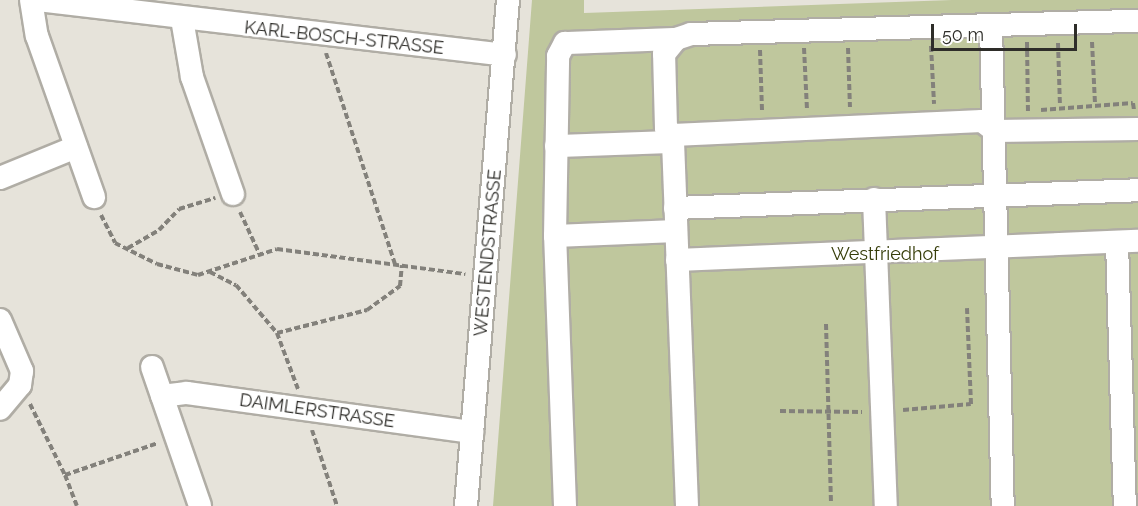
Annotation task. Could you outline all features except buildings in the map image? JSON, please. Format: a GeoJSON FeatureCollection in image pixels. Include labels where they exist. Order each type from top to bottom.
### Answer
{"type":"FeatureCollection","features":[{"type":"Feature","properties":{"kind":"street"},"geometry":{"type":"LineString","coordinates":[[31,0],[37,36],[94,197]]}},
{"type":"Feature","properties":{"kind":"street","name":"KARL-BOSCH-STRASSE"},"geometry":{"type":"LineString","coordinates":[[38,0],[327,38],[505,55]]}},
{"type":"Feature","properties":{"kind":"street","name":"WESTENDSTRASSE"},"geometry":{"type":"LineString","coordinates":[[466,506],[487,278],[508,0]]}},
{"type":"Feature","properties":{"kind":"street"},"geometry":{"type":"LineString","coordinates":[[182,19],[192,77],[232,194]]}},
{"type":"Feature","properties":{"kind":"street"},"geometry":{"type":"LineString","coordinates":[[564,506],[555,236],[558,56],[565,43],[676,39],[691,34],[804,33],[1138,21]]}},
{"type":"Feature","properties":{"kind":"street"},"geometry":{"type":"LineString","coordinates":[[991,26],[1003,506]]}},
{"type":"Feature","properties":{"kind":"street"},"geometry":{"type":"LineString","coordinates":[[676,39],[663,65],[666,128],[673,138],[687,506]]}},
{"type":"Feature","properties":{"kind":"street"},"geometry":{"type":"LineString","coordinates":[[556,146],[763,130],[982,121],[995,132],[1138,129]]}},
{"type":"Feature","properties":{"kind":"street"},"geometry":{"type":"LineString","coordinates":[[0,178],[76,147]]}},
{"type":"Feature","properties":{"kind":"street"},"geometry":{"type":"LineString","coordinates":[[675,208],[1138,190]]}},
{"type":"Feature","properties":{"kind":"street"},"geometry":{"type":"LineString","coordinates":[[874,200],[886,506]]}},
{"type":"Feature","properties":{"kind":"street"},"geometry":{"type":"LineString","coordinates":[[555,236],[676,231]]}},
{"type":"Feature","properties":{"kind":"street"},"geometry":{"type":"LineString","coordinates":[[677,260],[998,250],[1127,242],[1125,506]]}},
{"type":"Feature","properties":{"kind":"street"},"geometry":{"type":"LineString","coordinates":[[0,320],[22,371],[17,390],[0,409]]}},
{"type":"Feature","properties":{"kind":"street"},"geometry":{"type":"LineString","coordinates":[[152,367],[200,506]]}},
{"type":"Feature","properties":{"kind":"street","name":"DAIMLERSTRASSE"},"geometry":{"type":"LineString","coordinates":[[162,396],[187,393],[472,432]]}},
{"type":"Feature","properties":{"kind":"path"},"geometry":{"type":"LineString","coordinates":[[1026,24],[1029,131]]}},
{"type":"Feature","properties":{"kind":"path"},"geometry":{"type":"LineString","coordinates":[[930,28],[935,123]]}},
{"type":"Feature","properties":{"kind":"path"},"geometry":{"type":"LineString","coordinates":[[847,30],[850,125]]}},
{"type":"Feature","properties":{"kind":"path"},"geometry":{"type":"LineString","coordinates":[[804,33],[807,129]]}},
{"type":"Feature","properties":{"kind":"path"},"geometry":{"type":"LineString","coordinates":[[759,34],[763,130]]}},
{"type":"Feature","properties":{"kind":"path"},"geometry":{"type":"LineString","coordinates":[[327,38],[330,69],[395,264]]}},
{"type":"Feature","properties":{"kind":"path"},"geometry":{"type":"LineString","coordinates":[[1058,39],[1060,106]]}},
{"type":"Feature","properties":{"kind":"path"},"geometry":{"type":"LineString","coordinates":[[1092,40],[1095,104]]}},
{"type":"Feature","properties":{"kind":"path"},"geometry":{"type":"LineString","coordinates":[[128,248],[159,231],[189,203],[232,194],[260,255]]}},
{"type":"Feature","properties":{"kind":"path"},"geometry":{"type":"LineString","coordinates":[[94,197],[110,237],[157,264],[198,275],[278,249],[487,278]]}},
{"type":"Feature","properties":{"kind":"path"},"geometry":{"type":"LineString","coordinates":[[277,333],[367,310],[400,286],[402,265]]}},
{"type":"Feature","properties":{"kind":"path"},"geometry":{"type":"LineString","coordinates":[[210,272],[236,285],[277,333],[337,506]]}},
{"type":"Feature","properties":{"kind":"path"},"geometry":{"type":"LineString","coordinates":[[780,411],[884,412],[971,404],[967,308]]}},
{"type":"Feature","properties":{"kind":"path"},"geometry":{"type":"LineString","coordinates":[[826,324],[831,501]]}},
{"type":"Feature","properties":{"kind":"path"},"geometry":{"type":"LineString","coordinates":[[17,390],[36,411],[77,506]]}},
{"type":"Feature","properties":{"kind":"path"},"geometry":{"type":"LineString","coordinates":[[65,475],[176,437]]}},
{"type":"Feature","properties":{"kind":"green space","name":"Westfriedhof"},"geometry":{"type":"Polygon","coordinates":[[[532,0],[584,0],[584,13],[952,0],[1138,0],[1138,506],[493,506],[532,0]]]}}]}
